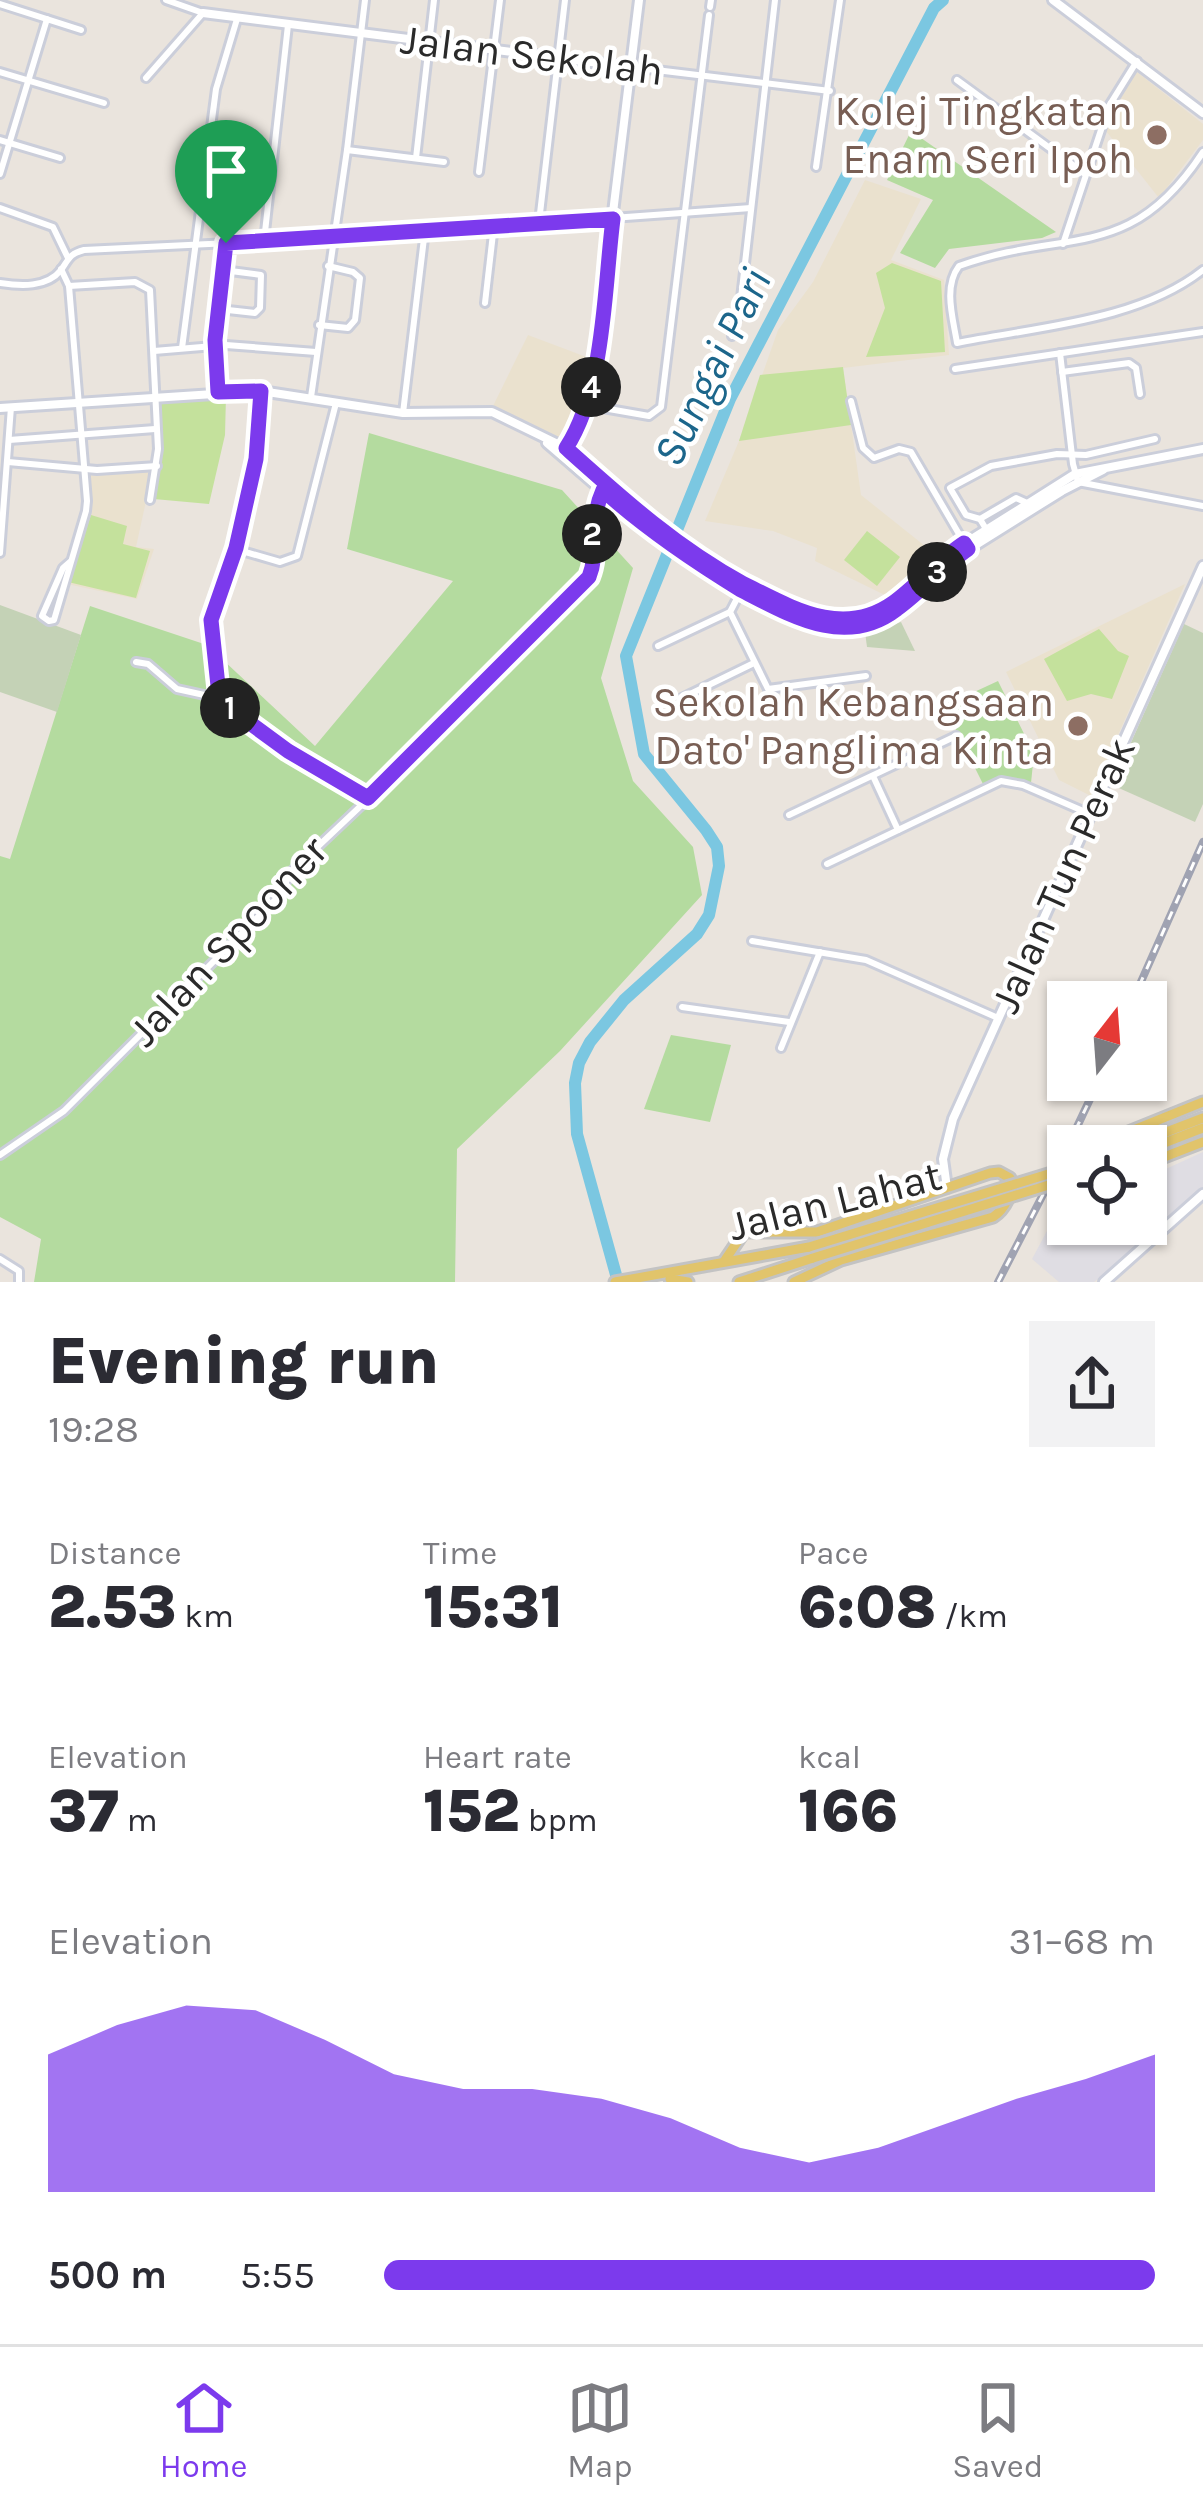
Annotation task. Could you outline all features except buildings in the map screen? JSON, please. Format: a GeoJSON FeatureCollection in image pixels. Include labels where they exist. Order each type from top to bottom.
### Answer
{"type":"FeatureCollection","features":[{"type":"Feature","properties":{"kind":"main road"},"geometry":{"type":"LineString","coordinates":[[203,13],[214,0]]}},
{"type":"Feature","properties":{"kind":"main road"},"geometry":{"type":"LineString","coordinates":[[564,451],[586,405],[593,376],[639,0]]}},
{"type":"Feature","properties":{"kind":"main road"},"geometry":{"type":"LineString","coordinates":[[1053,0],[1203,113]]}},
{"type":"Feature","properties":{"kind":"main road","name":"Jalan Sekolah"},"geometry":{"type":"LineString","coordinates":[[203,13],[631,67]]}},
{"type":"Feature","properties":{"kind":"main road"},"geometry":{"type":"LineString","coordinates":[[5,407],[261,391],[403,413],[492,412],[564,451],[638,518]]}},
{"type":"Feature","properties":{"kind":"main road"},"geometry":{"type":"LineString","coordinates":[[564,451],[603,490],[696,560],[814,616],[840,620],[886,607],[986,529],[1077,478],[1203,446]]}},
{"type":"Feature","properties":{"kind":"main road"},"geometry":{"type":"LineString","coordinates":[[966,546],[1077,478]]}},
{"type":"Feature","properties":{"kind":"main road","name":"Jalan Tun Perak"},"geometry":{"type":"LineString","coordinates":[[947,1190],[944,1159],[949,1131],[1203,566]]}},
{"type":"Feature","properties":{"kind":"main road"},"geometry":{"type":"LineString","coordinates":[[1146,1125],[1203,1102]]}},
{"type":"Feature","properties":{"kind":"main road"},"geometry":{"type":"LineString","coordinates":[[1167,1132],[1203,1118]]}},
{"type":"Feature","properties":{"kind":"main road"},"geometry":{"type":"LineString","coordinates":[[1167,1142],[1203,1128]]}},
{"type":"Feature","properties":{"kind":"main road"},"geometry":{"type":"LineString","coordinates":[[1167,1156],[1203,1142]]}},
{"type":"Feature","properties":{"kind":"main road"},"geometry":{"type":"LineString","coordinates":[[715,1265],[732,1255],[744,1232],[818,1232],[995,1172],[1007,1175],[1012,1185],[994,1217],[841,1260],[794,1282]]}},
{"type":"Feature","properties":{"kind":"main road","name":"Jalan Lahat"},"geometry":{"type":"LineString","coordinates":[[811,1252],[1047,1175]]}},
{"type":"Feature","properties":{"kind":"main road","name":"Jalan Lahat"},"geometry":{"type":"LineString","coordinates":[[619,1281],[811,1252],[1047,1185]]}},
{"type":"Feature","properties":{"kind":"main road"},"geometry":{"type":"LineString","coordinates":[[1103,1282],[1203,1194]]}},
{"type":"Feature","properties":{"kind":"main road"},"geometry":{"type":"LineString","coordinates":[[744,1232],[740,1250],[751,1259]]}},
{"type":"Feature","properties":{"kind":"main road"},"geometry":{"type":"LineString","coordinates":[[739,1282],[811,1252]]}},
{"type":"Feature","properties":{"kind":"main road"},"geometry":{"type":"LineString","coordinates":[[641,1282],[677,1278],[688,1282]]}},
{"type":"Feature","properties":{"kind":"street","name":"Jalan Sekolah"},"geometry":{"type":"LineString","coordinates":[[166,0],[203,13]]}},
{"type":"Feature","properties":{"kind":"street"},"geometry":{"type":"LineString","coordinates":[[311,397],[365,0]]}},
{"type":"Feature","properties":{"kind":"street"},"geometry":{"type":"LineString","coordinates":[[416,158],[434,0]]}},
{"type":"Feature","properties":{"kind":"street"},"geometry":{"type":"LineString","coordinates":[[479,172],[500,0]]}},
{"type":"Feature","properties":{"kind":"street"},"geometry":{"type":"LineString","coordinates":[[539,223],[565,0]]}},
{"type":"Feature","properties":{"kind":"street"},"geometry":{"type":"LineString","coordinates":[[732,336],[740,307],[775,0]]}},
{"type":"Feature","properties":{"kind":"street"},"geometry":{"type":"LineString","coordinates":[[816,167],[840,0]]}},
{"type":"Feature","properties":{"kind":"street"},"geometry":{"type":"LineString","coordinates":[[0,4],[81,30]]}},
{"type":"Feature","properties":{"kind":"street"},"geometry":{"type":"LineString","coordinates":[[586,405],[649,416],[661,406],[710,7]]}},
{"type":"Feature","properties":{"kind":"street"},"geometry":{"type":"LineString","coordinates":[[146,77],[203,13]]}},
{"type":"Feature","properties":{"kind":"street"},"geometry":{"type":"LineString","coordinates":[[0,174],[47,19]]}},
{"type":"Feature","properties":{"kind":"street"},"geometry":{"type":"LineString","coordinates":[[182,348],[216,88],[237,19]]}},
{"type":"Feature","properties":{"kind":"street"},"geometry":{"type":"LineString","coordinates":[[264,242],[288,25]]}},
{"type":"Feature","properties":{"kind":"street"},"geometry":{"type":"LineString","coordinates":[[1063,244],[1112,98],[1137,61]]}},
{"type":"Feature","properties":{"kind":"street","name":"Jalan Sekolah"},"geometry":{"type":"LineString","coordinates":[[631,67],[830,91]]}},
{"type":"Feature","properties":{"kind":"street"},"geometry":{"type":"LineString","coordinates":[[0,72],[104,103]]}},
{"type":"Feature","properties":{"kind":"street"},"geometry":{"type":"LineString","coordinates":[[957,80],[1085,174]]}},
{"type":"Feature","properties":{"kind":"street"},"geometry":{"type":"LineString","coordinates":[[0,140],[60,158]]}},
{"type":"Feature","properties":{"kind":"street"},"geometry":{"type":"LineString","coordinates":[[347,150],[444,161]]}},
{"type":"Feature","properties":{"kind":"street"},"geometry":{"type":"LineString","coordinates":[[1203,152],[1173,194],[1143,219],[1107,236],[963,264],[951,278],[957,343],[1133,308],[1166,295],[1203,270]]}},
{"type":"Feature","properties":{"kind":"street"},"geometry":{"type":"LineString","coordinates":[[0,208],[53,227],[68,258]]}},
{"type":"Feature","properties":{"kind":"street"},"geometry":{"type":"LineString","coordinates":[[0,283],[36,284],[54,278],[76,251],[96,249],[333,238],[751,208]]}},
{"type":"Feature","properties":{"kind":"street"},"geometry":{"type":"LineString","coordinates":[[485,303],[494,225]]}},
{"type":"Feature","properties":{"kind":"street"},"geometry":{"type":"LineString","coordinates":[[403,413],[424,230]]}},
{"type":"Feature","properties":{"kind":"street"},"geometry":{"type":"LineString","coordinates":[[218,392],[215,345],[226,243]]}},
{"type":"Feature","properties":{"kind":"street"},"geometry":{"type":"LineString","coordinates":[[319,325],[348,328],[355,320],[360,278],[328,266]]}},
{"type":"Feature","properties":{"kind":"street"},"geometry":{"type":"LineString","coordinates":[[62,269],[69,286],[86,511],[71,561],[53,621],[45,620],[42,612],[71,561]]}},
{"type":"Feature","properties":{"kind":"street"},"geometry":{"type":"LineString","coordinates":[[219,309],[255,313],[260,308],[261,275],[223,271]]}},
{"type":"Feature","properties":{"kind":"street"},"geometry":{"type":"LineString","coordinates":[[69,286],[135,282],[146,286],[156,396],[157,466],[150,500]]}},
{"type":"Feature","properties":{"kind":"street"},"geometry":{"type":"LineString","coordinates":[[955,369],[1203,332]]}},
{"type":"Feature","properties":{"kind":"street"},"geometry":{"type":"LineString","coordinates":[[154,351],[215,345],[316,352]]}},
{"type":"Feature","properties":{"kind":"street"},"geometry":{"type":"LineString","coordinates":[[1060,353],[1077,478],[1203,506]]}},
{"type":"Feature","properties":{"kind":"street"},"geometry":{"type":"LineString","coordinates":[[1062,372],[1129,363],[1136,368],[1140,394]]}},
{"type":"Feature","properties":{"kind":"street"},"geometry":{"type":"LineString","coordinates":[[220,699],[211,620],[236,548],[259,443],[261,391]]}},
{"type":"Feature","properties":{"kind":"street"},"geometry":{"type":"LineString","coordinates":[[851,401],[863,448],[874,458],[899,449],[911,452],[966,546]]}},
{"type":"Feature","properties":{"kind":"street"},"geometry":{"type":"LineString","coordinates":[[236,548],[280,562],[297,556],[336,403]]}},
{"type":"Feature","properties":{"kind":"street"},"geometry":{"type":"LineString","coordinates":[[0,553],[9,440],[5,407]]}},
{"type":"Feature","properties":{"kind":"street"},"geometry":{"type":"LineString","coordinates":[[9,440],[156,429]]}},
{"type":"Feature","properties":{"kind":"street"},"geometry":{"type":"LineString","coordinates":[[1027,503],[1016,498],[980,518],[966,515],[950,488],[991,466],[1086,455],[1155,439]]}},
{"type":"Feature","properties":{"kind":"street"},"geometry":{"type":"LineString","coordinates":[[8,462],[84,470],[157,466]]}},
{"type":"Feature","properties":{"kind":"street","name":"Jalan Spooner"},"geometry":{"type":"LineString","coordinates":[[0,1155],[64,1111],[277,898],[292,872],[589,577],[594,560],[592,523],[603,490]]}},
{"type":"Feature","properties":{"kind":"street"},"geometry":{"type":"LineString","coordinates":[[980,518],[986,529]]}},
{"type":"Feature","properties":{"kind":"street"},"geometry":{"type":"LineString","coordinates":[[658,646],[730,612],[743,586]]}},
{"type":"Feature","properties":{"kind":"street"},"geometry":{"type":"LineString","coordinates":[[730,612],[768,689],[866,676]]}},
{"type":"Feature","properties":{"kind":"street"},"geometry":{"type":"LineString","coordinates":[[136,662],[148,664],[177,689],[220,699],[288,751],[368,798]]}},
{"type":"Feature","properties":{"kind":"street"},"geometry":{"type":"LineString","coordinates":[[682,698],[755,662]]}},
{"type":"Feature","properties":{"kind":"street"},"geometry":{"type":"LineString","coordinates":[[789,815],[956,736]]}},
{"type":"Feature","properties":{"kind":"street"},"geometry":{"type":"LineString","coordinates":[[873,776],[898,830]]}},
{"type":"Feature","properties":{"kind":"street"},"geometry":{"type":"LineString","coordinates":[[827,864],[1001,782],[1035,790],[1090,814]]}},
{"type":"Feature","properties":{"kind":"street"},"geometry":{"type":"LineString","coordinates":[[752,941],[874,963],[998,1018]]}},
{"type":"Feature","properties":{"kind":"street"},"geometry":{"type":"LineString","coordinates":[[781,1048],[820,952]]}},
{"type":"Feature","properties":{"kind":"street"},"geometry":{"type":"LineString","coordinates":[[682,1007],[789,1022]]}},
{"type":"Feature","properties":{"kind":"street"},"geometry":{"type":"LineString","coordinates":[[0,1259],[19,1271],[19,1282]]}},
{"type":"Feature","properties":{"kind":"shaded area","name":"Kolej Tingkatan Enam Seri Ipoh"},"geometry":{"type":"Polygon","coordinates":[[[1137,72],[1203,124],[1203,140],[1159,198],[1106,131],[1116,100],[1137,72]]]}},
{"type":"Feature","properties":{"kind":"shaded area"},"geometry":{"type":"Polygon","coordinates":[[[865,180],[921,199],[891,260],[944,280],[949,355],[843,368],[861,495],[935,554],[891,598],[815,561],[817,548],[773,531],[705,521],[778,330],[813,282],[865,180]]]}},
{"type":"Feature","properties":{"kind":"shaded area"},"geometry":{"type":"Polygon","coordinates":[[[528,335],[589,358],[562,442],[493,406],[528,335]]]}},
{"type":"Feature","properties":{"kind":"shaded area"},"geometry":{"type":"Polygon","coordinates":[[[153,469],[136,547],[154,549],[137,599],[67,584],[89,512],[89,475],[153,469]]]}},
{"type":"Feature","properties":{"kind":"shaded area","name":"Sekolah Kebangsaan Dato' Panglima Kinta"},"geometry":{"type":"Polygon","coordinates":[[[1185,584],[1091,796],[1059,780],[1006,672],[1185,584]]]}},
{"type":"Feature","properties":{"kind":"shaded area"},"geometry":{"type":"Polygon","coordinates":[[[1203,1152],[1203,1189],[1167,1221],[1167,1168],[1203,1152]]]}},
{"type":"Feature","properties":{"kind":"shaded area"},"geometry":{"type":"Polygon","coordinates":[[[1047,1231],[1047,1245],[1139,1245],[1094,1282],[1059,1282],[1032,1259],[1047,1231]]]}},
{"type":"Feature","properties":{"kind":"green space"},"geometry":{"type":"Polygon","coordinates":[[[911,131],[1056,232],[1042,238],[949,249],[935,268],[900,253],[933,200],[887,180],[911,131]]]}},
{"type":"Feature","properties":{"kind":"green space"},"geometry":{"type":"Polygon","coordinates":[[[892,263],[941,281],[945,352],[866,357],[885,308],[876,273],[892,263]]]}},
{"type":"Feature","properties":{"kind":"green space"},"geometry":{"type":"Polygon","coordinates":[[[843,367],[851,425],[739,441],[760,375],[843,367]]]}},
{"type":"Feature","properties":{"kind":"green space"},"geometry":{"type":"Polygon","coordinates":[[[226,396],[225,435],[209,504],[154,499],[161,454],[159,400],[226,396]]]}},
{"type":"Feature","properties":{"kind":"green space"},"geometry":{"type":"Polygon","coordinates":[[[369,433],[562,490],[633,568],[601,678],[633,781],[693,847],[702,895],[560,1051],[457,1149],[455,1282],[34,1282],[41,1239],[0,1217],[0,856],[10,859],[90,606],[207,645],[315,746],[453,581],[347,549],[369,433]]]}},
{"type":"Feature","properties":{"kind":"green space"},"geometry":{"type":"Polygon","coordinates":[[[91,515],[127,526],[123,544],[150,551],[136,598],[68,582],[91,515]]]}},
{"type":"Feature","properties":{"kind":"green space"},"geometry":{"type":"Polygon","coordinates":[[[867,531],[900,557],[877,586],[844,560],[867,531]]]}},
{"type":"Feature","properties":{"kind":"green space"},"geometry":{"type":"Polygon","coordinates":[[[0,605],[81,635],[57,712],[0,692],[0,605]]]}},
{"type":"Feature","properties":{"kind":"green space"},"geometry":{"type":"Polygon","coordinates":[[[901,622],[915,651],[867,647],[865,632],[901,622]]]}},
{"type":"Feature","properties":{"kind":"green space"},"geometry":{"type":"Polygon","coordinates":[[[1184,624],[1203,633],[1203,804],[1195,822],[1112,785],[1184,624]]]}},
{"type":"Feature","properties":{"kind":"green space"},"geometry":{"type":"Polygon","coordinates":[[[1099,629],[1118,651],[1129,656],[1112,699],[1091,694],[1067,701],[1044,659],[1099,629]]]}},
{"type":"Feature","properties":{"kind":"green space"},"geometry":{"type":"Polygon","coordinates":[[[998,681],[1034,754],[1031,783],[998,777],[983,784],[944,706],[998,681]]]}},
{"type":"Feature","properties":{"kind":"green space"},"geometry":{"type":"Polygon","coordinates":[[[671,1035],[731,1045],[710,1122],[644,1109],[671,1035]]]}},
{"type":"Feature","properties":{"kind":"waterway","name":"Sungai Pari"},"geometry":{"type":"LineString","coordinates":[[618,1282],[577,1134],[579,1063],[624,1000],[697,934],[709,915],[719,866],[717,847],[706,830],[644,754],[626,656],[730,399],[934,8],[943,0]]}},
{"type":"Feature","properties":{"kind":"railway"},"geometry":{"type":"LineString","coordinates":[[1141,981],[1203,842]]}},
{"type":"Feature","properties":{"kind":"railway"},"geometry":{"type":"LineString","coordinates":[[1078,1125],[1089,1101]]}},
{"type":"Feature","properties":{"kind":"railway"},"geometry":{"type":"LineString","coordinates":[[998,1282],[1047,1187]]}},
{"type":"Feature","properties":{"kind":"place","name":"Kolej Tingkatan Enam Seri Ipoh"},"geometry":{"type":"Point","coordinates":[1157,135]}},
{"type":"Feature","properties":{"kind":"place","name":"Sekolah Kebangsaan Dato' Panglima Kinta"},"geometry":{"type":"Point","coordinates":[1078,726]}},
{"type":"Feature","properties":{"kind":"route"},"geometry":{"type":"LineString","coordinates":[[226,243],[215,340],[218,392],[261,391],[262,402],[259,443],[236,548],[211,620],[219,695],[288,751],[368,798],[589,577],[594,560],[592,523],[603,490],[637,520],[741,590],[744,584],[823,619],[857,617],[886,607],[940,559],[964,543],[968,549],[891,614],[841,629],[821,627],[741,590],[744,584],[640,516],[566,448],[578,428],[593,376],[613,219],[226,243]]}}]}
